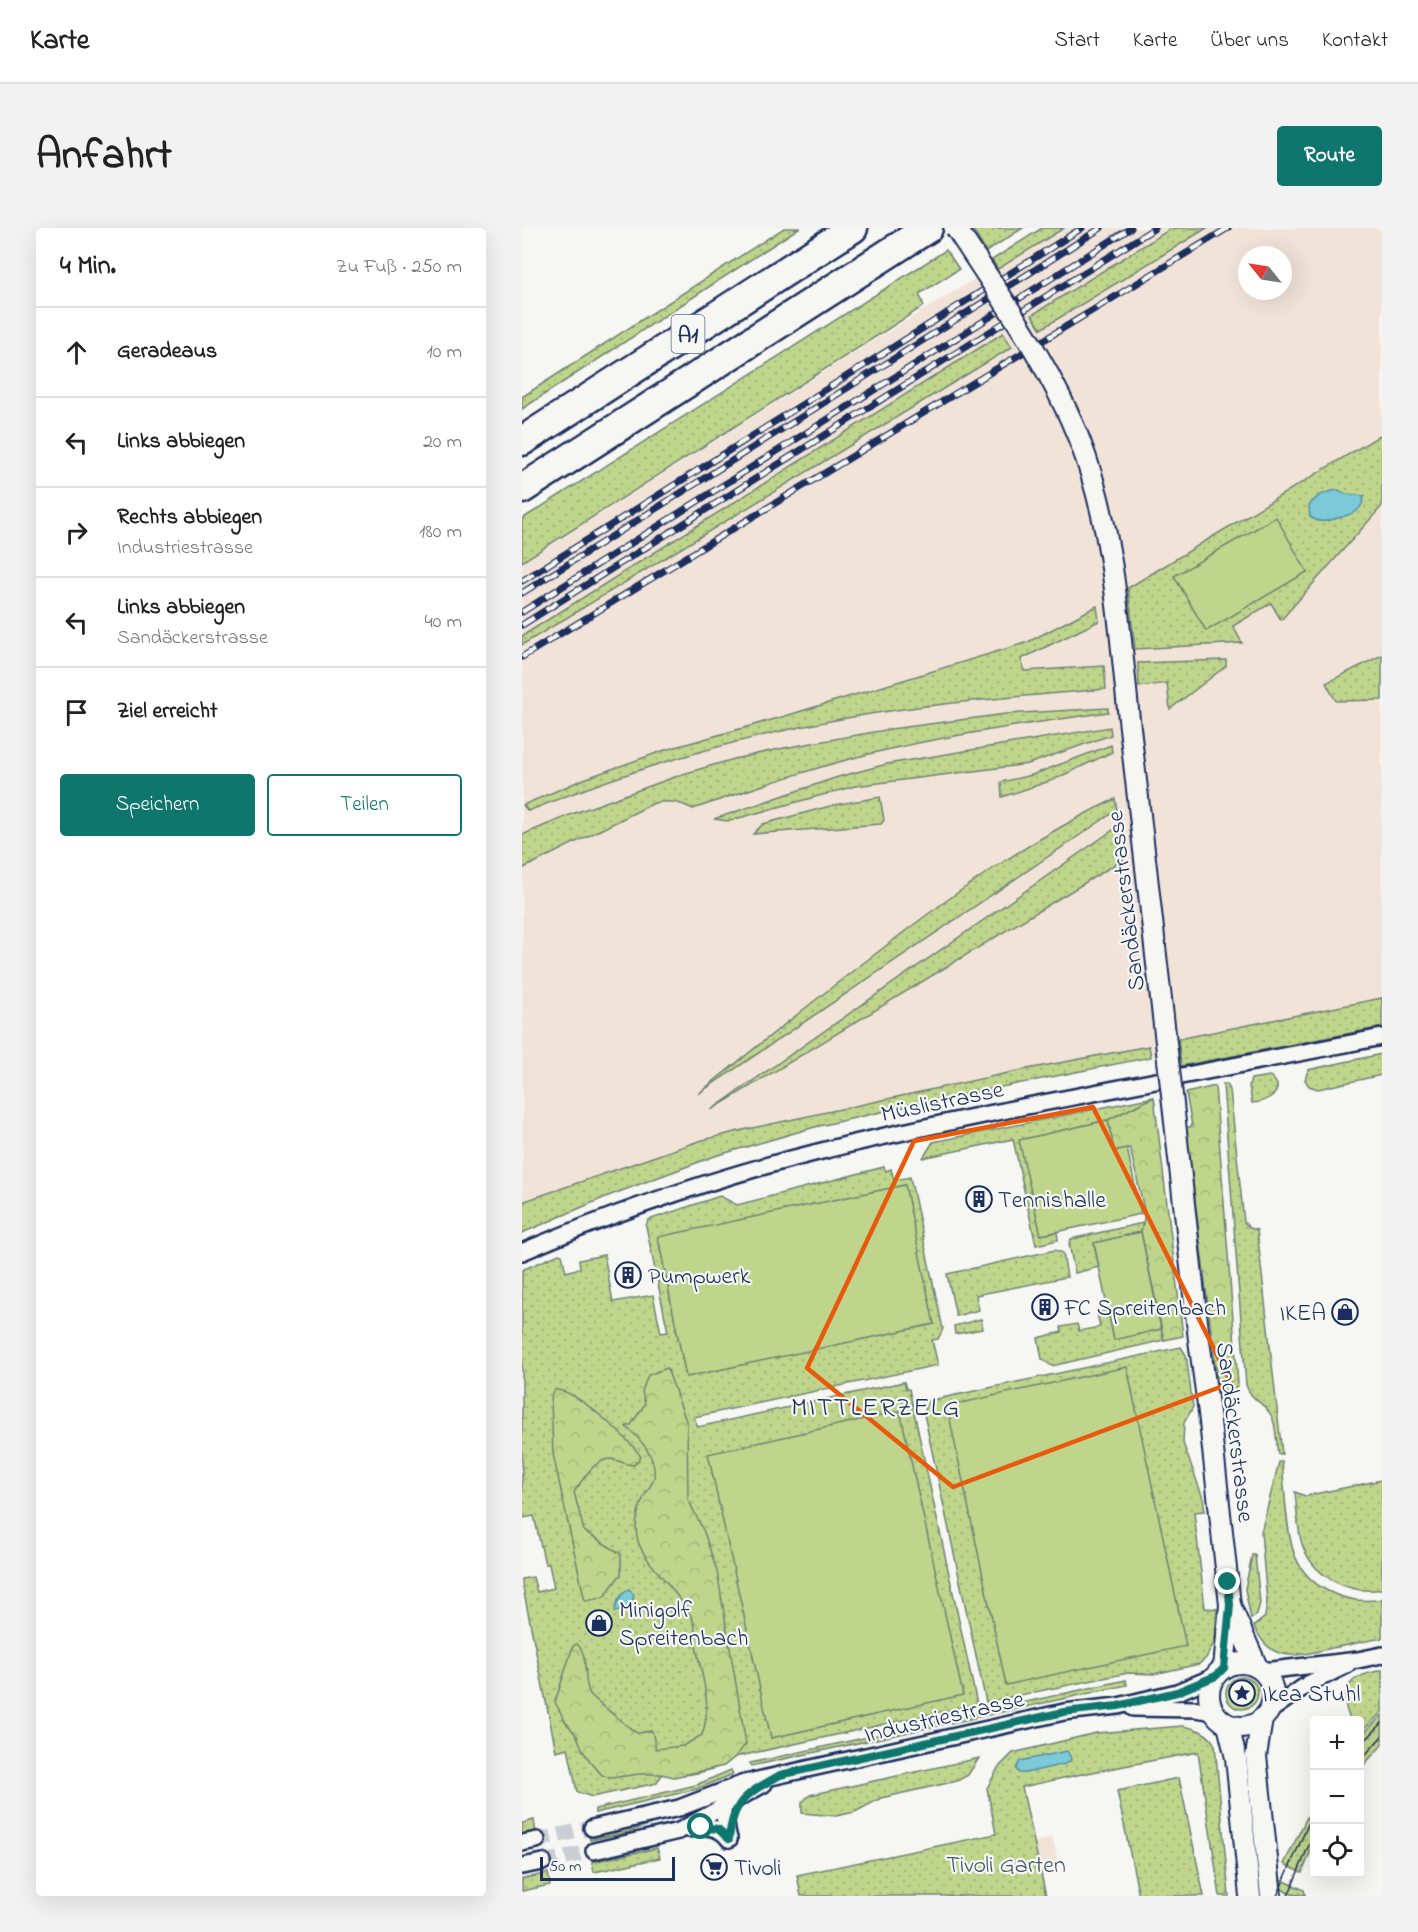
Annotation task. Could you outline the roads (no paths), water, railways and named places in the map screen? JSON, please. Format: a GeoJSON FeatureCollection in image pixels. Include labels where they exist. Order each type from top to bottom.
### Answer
{"type":"FeatureCollection","features":[{"type":"Feature","properties":{"kind":"highway","name":"A1"},"geometry":{"type":"LineString","coordinates":[[522,441],[853,228]]}},
{"type":"Feature","properties":{"kind":"highway","name":"A1"},"geometry":{"type":"LineString","coordinates":[[522,489],[928,228]]}},
{"type":"Feature","properties":{"kind":"street","name":"Sandäckerstrasse"},"geometry":{"type":"LineString","coordinates":[[956,228],[1054,384],[1080,440],[1106,532],[1114,583],[1198,1340],[1209,1413],[1230,1605],[1220,1672]]}},
{"type":"Feature","properties":{"kind":"street","name":"Müslistrasse"},"geometry":{"type":"LineString","coordinates":[[522,1252],[581,1227],[718,1180],[816,1152],[925,1127],[1382,1037]]}},
{"type":"Feature","properties":{"kind":"street","name":"Sandäckerstrasse"},"geometry":{"type":"LineString","coordinates":[[1230,1605],[1260,1669]]}},
{"type":"Feature","properties":{"kind":"street"},"geometry":{"type":"LineString","coordinates":[[1250,1896],[1236,1758],[1209,1694],[1220,1672],[1235,1664],[1246,1663],[1260,1669],[1358,1660],[1382,1655]]}},
{"type":"Feature","properties":{"kind":"street"},"geometry":{"type":"LineString","coordinates":[[1221,1718],[1246,1727],[1308,1684],[1358,1660]]}},
{"type":"Feature","properties":{"kind":"street"},"geometry":{"type":"LineString","coordinates":[[1260,1669],[1272,1686],[1272,1704],[1265,1716],[1256,1756],[1271,1896]]}},
{"type":"Feature","properties":{"kind":"street","name":"Industriestrasse"},"geometry":{"type":"LineString","coordinates":[[592,1828],[679,1808],[718,1792],[749,1787],[780,1775],[1064,1712],[1118,1706],[1177,1692],[1220,1672]]}},
{"type":"Feature","properties":{"kind":"street","name":"Industriestrasse"},"geometry":{"type":"LineString","coordinates":[[1118,1706],[1196,1709],[1221,1718]]}},
{"type":"Feature","properties":{"kind":"street"},"geometry":{"type":"LineString","coordinates":[[729,1839],[722,1807],[725,1796],[749,1787]]}},
{"type":"Feature","properties":{"kind":"street"},"geometry":{"type":"LineString","coordinates":[[729,1839],[733,1813],[749,1787]]}},
{"type":"Feature","properties":{"kind":"street"},"geometry":{"type":"LineString","coordinates":[[706,1798],[717,1802],[722,1807]]}},
{"type":"Feature","properties":{"kind":"street"},"geometry":{"type":"LineString","coordinates":[[680,1831],[722,1807]]}},
{"type":"Feature","properties":{"kind":"street"},"geometry":{"type":"LineString","coordinates":[[594,1851],[701,1827],[713,1827],[722,1831],[729,1839]]}},
{"type":"Feature","properties":{"kind":"street"},"geometry":{"type":"LineString","coordinates":[[522,1843],[537,1840]]}},
{"type":"Feature","properties":{"kind":"street"},"geometry":{"type":"LineString","coordinates":[[522,1866],[543,1862]]}},
{"type":"Feature","properties":{"kind":"water"},"geometry":{"type":"Polygon","coordinates":[[[1338,490],[1346,494],[1364,496],[1360,508],[1351,514],[1326,521],[1310,517],[1309,506],[1315,499],[1325,493],[1338,490]]]}},
{"type":"Feature","properties":{"kind":"water"},"geometry":{"type":"Polygon","coordinates":[[[629,1589],[634,1595],[631,1606],[615,1612],[619,1599],[629,1589]]]}},
{"type":"Feature","properties":{"kind":"water"},"geometry":{"type":"Polygon","coordinates":[[[1067,1751],[1071,1758],[1065,1764],[1025,1773],[1019,1773],[1016,1769],[1020,1761],[1067,1751]]]}},
{"type":"Feature","properties":{"kind":"tunnel"},"geometry":{"type":"LineString","coordinates":[[537,1840],[592,1828]]}},
{"type":"Feature","properties":{"kind":"tunnel"},"geometry":{"type":"LineString","coordinates":[[543,1862],[594,1851]]}},
{"type":"Feature","properties":{"kind":"tram line"},"geometry":{"type":"LineString","coordinates":[[1364,1742],[1382,1723]]}},
{"type":"Feature","properties":{"kind":"tram line"},"geometry":{"type":"LineString","coordinates":[[1364,1756],[1382,1736]]}},
{"type":"Feature","properties":{"kind":"tram line"},"geometry":{"type":"LineString","coordinates":[[1277,1896],[1310,1820]]}},
{"type":"Feature","properties":{"kind":"tram line"},"geometry":{"type":"LineString","coordinates":[[1288,1896],[1310,1843]]}},
{"type":"Feature","properties":{"kind":"railway"},"geometry":{"type":"LineString","coordinates":[[522,581],[1082,228]]}},
{"type":"Feature","properties":{"kind":"railway"},"geometry":{"type":"LineString","coordinates":[[522,593],[1101,228]]}},
{"type":"Feature","properties":{"kind":"railway"},"geometry":{"type":"LineString","coordinates":[[522,612],[1131,228]]}},
{"type":"Feature","properties":{"kind":"railway"},"geometry":{"type":"LineString","coordinates":[[522,625],[1155,228]]}},
{"type":"Feature","properties":{"kind":"railway"},"geometry":{"type":"LineString","coordinates":[[522,657],[1228,228]]}},
{"type":"Feature","properties":{"kind":"place","name":"Tennishalle"},"geometry":{"type":"Point","coordinates":[979,1199]}},
{"type":"Feature","properties":{"kind":"place","name":"Pumpwerk"},"geometry":{"type":"Point","coordinates":[628,1275]}},
{"type":"Feature","properties":{"kind":"place","name":"FC Spreitenbach"},"geometry":{"type":"Point","coordinates":[1045,1307]}},
{"type":"Feature","properties":{"kind":"place","name":"IKEA"},"geometry":{"type":"Point","coordinates":[1345,1312]}},
{"type":"Feature","properties":{"kind":"place","name":"Minigolf Spreitenbach"},"geometry":{"type":"Point","coordinates":[599,1623]}},
{"type":"Feature","properties":{"kind":"place","name":"Ikea Stuhl"},"geometry":{"type":"Point","coordinates":[1242,1693]}},
{"type":"Feature","properties":{"kind":"place","name":"Tivoli"},"geometry":{"type":"Point","coordinates":[714,1867]}},
{"type":"Feature","properties":{"kind":"district","name":"MITTLERZELG"},"geometry":{"type":"Point","coordinates":[876,1406]}},
{"type":"Feature","properties":{"kind":"park label","name":"Tivoli Garten"},"geometry":{"type":"Point","coordinates":[1006,1864]}}]}
